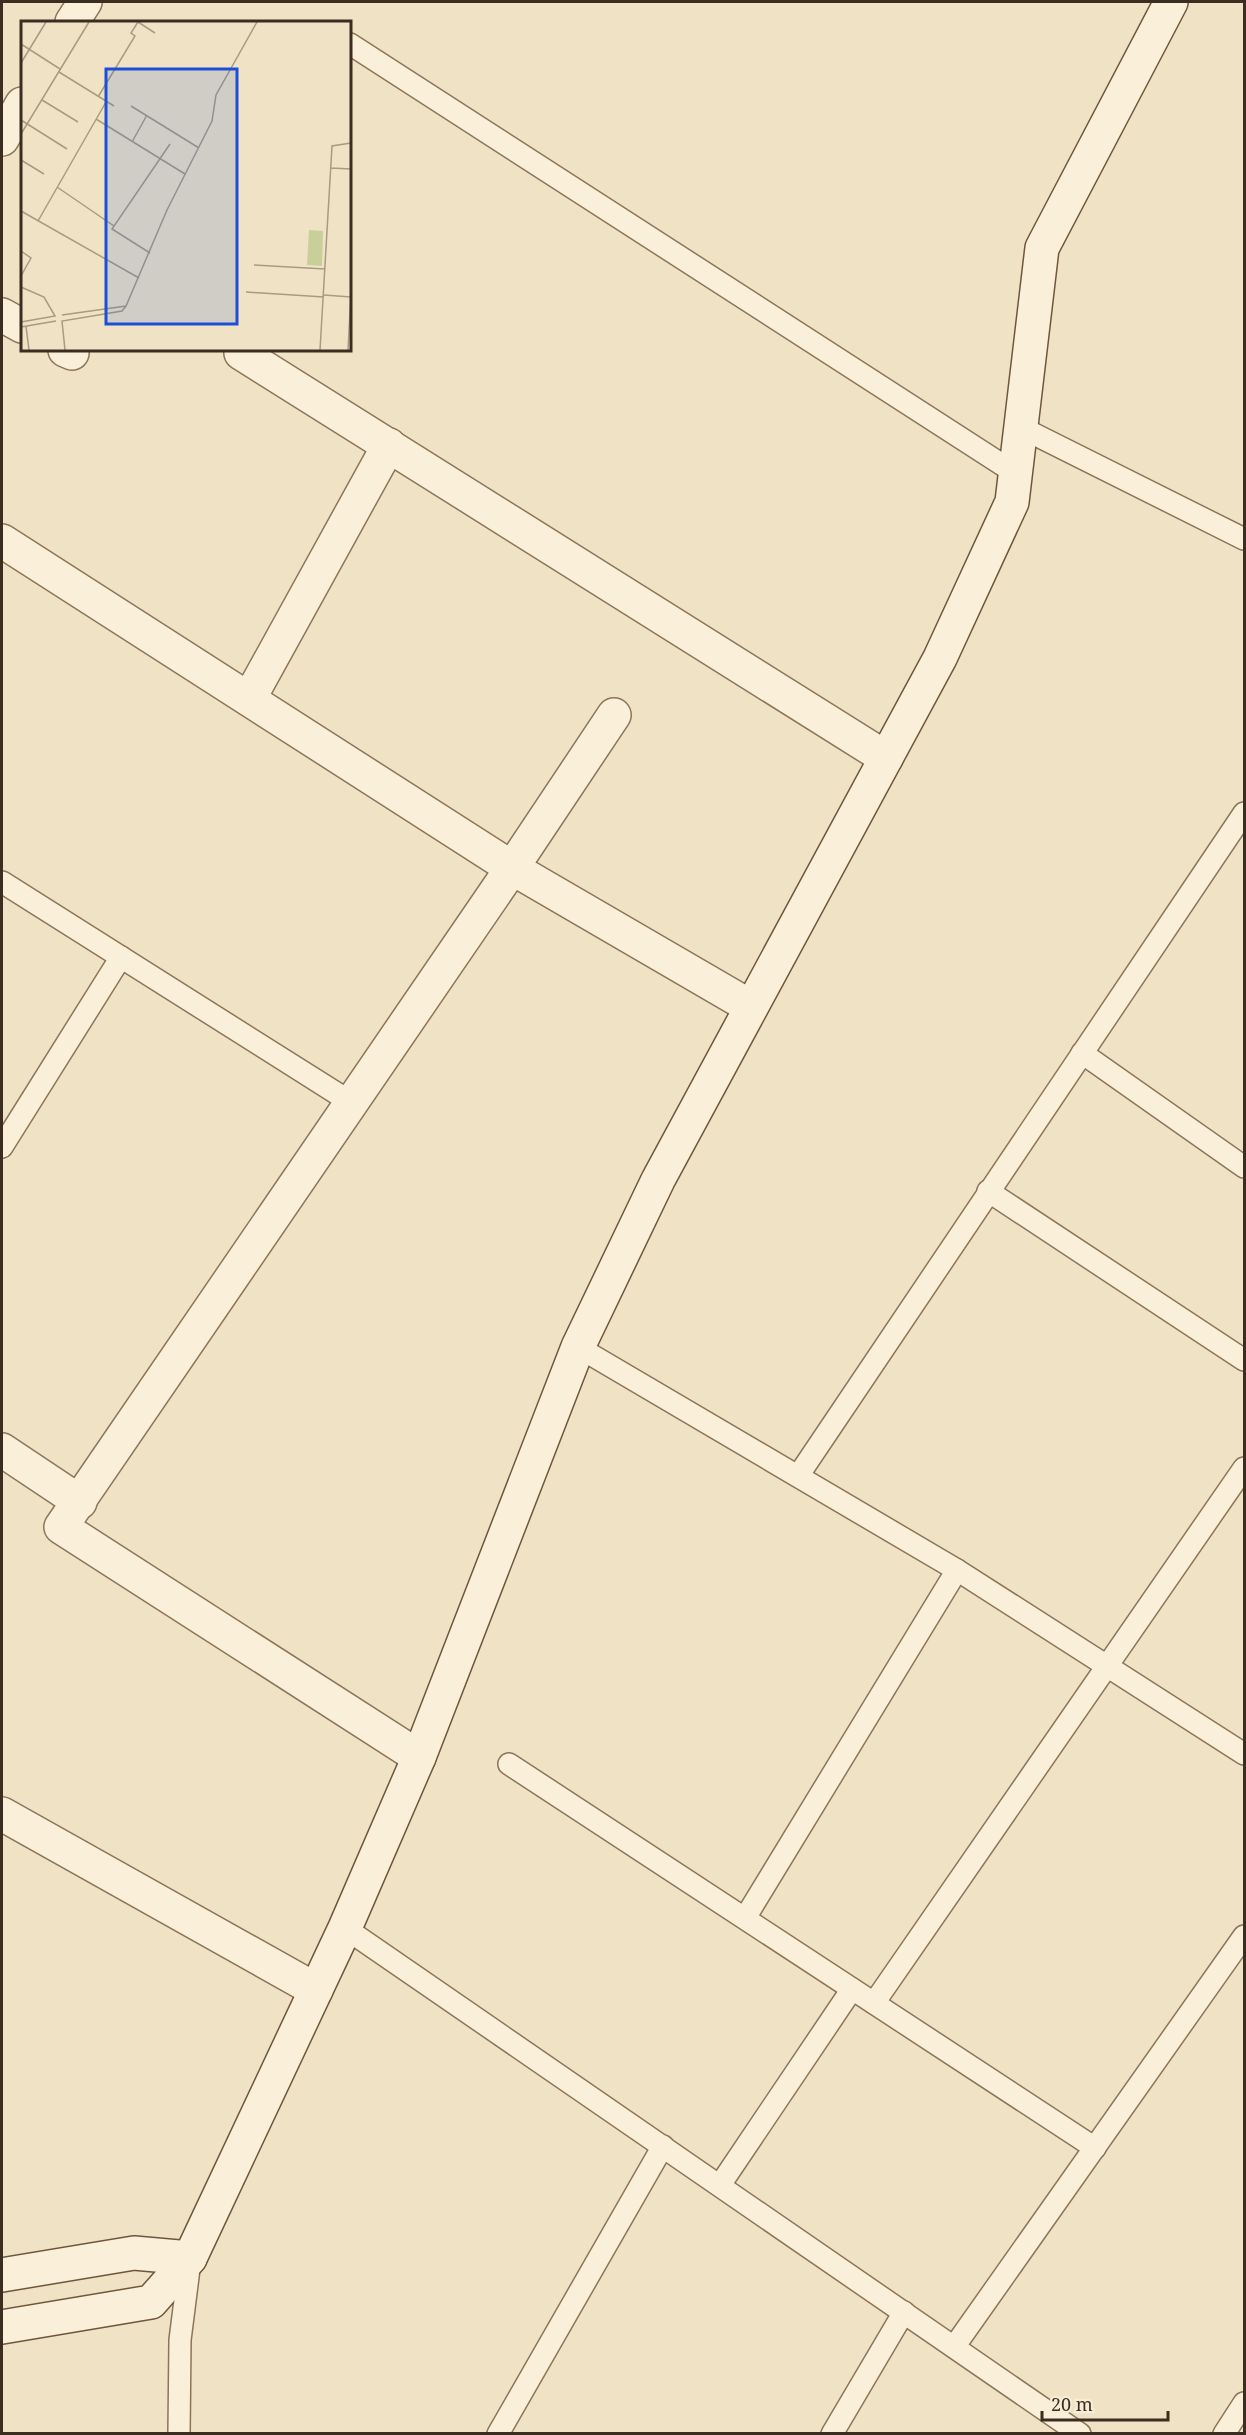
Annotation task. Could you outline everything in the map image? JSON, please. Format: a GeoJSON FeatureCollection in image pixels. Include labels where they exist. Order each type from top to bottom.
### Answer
{"type":"FeatureCollection","features":[{"type":"Feature","properties":{"kind":"street"},"geometry":{"type":"LineString","coordinates":[[73,21],[85,2]]}},
{"type":"Feature","properties":{"kind":"street"},"geometry":{"type":"LineString","coordinates":[[2,2327],[151,2302],[190,2258],[345,1928],[419,1757],[578,1347],[658,1180],[940,658],[1012,502],[1042,248],[1171,2]]}},
{"type":"Feature","properties":{"kind":"street"},"geometry":{"type":"LineString","coordinates":[[2,139],[21,106]]}},
{"type":"Feature","properties":{"kind":"street"},"geometry":{"type":"LineString","coordinates":[[2,315],[21,325]]}},
{"type":"Feature","properties":{"kind":"street"},"geometry":{"type":"LineString","coordinates":[[241,353],[886,758]]}},
{"type":"Feature","properties":{"kind":"street"},"geometry":{"type":"LineString","coordinates":[[249,699],[389,445]]}},
{"type":"Feature","properties":{"kind":"street"},"geometry":{"type":"LineString","coordinates":[[2,541],[512,868],[751,1007]]}},
{"type":"Feature","properties":{"kind":"street"},"geometry":{"type":"LineString","coordinates":[[419,1757],[61,1527],[512,868],[614,715]]}},
{"type":"Feature","properties":{"kind":"street"},"geometry":{"type":"LineString","coordinates":[[2,1450],[80,1502]]}},
{"type":"Feature","properties":{"kind":"street"},"geometry":{"type":"LineString","coordinates":[[2,1814],[316,1990]]}},
{"type":"Feature","properties":{"kind":"street"},"geometry":{"type":"LineString","coordinates":[[2,2275],[134,2253],[190,2258]]}},
{"type":"Feature","properties":{"kind":"lane"},"geometry":{"type":"LineString","coordinates":[[351,45],[1015,473]]}},
{"type":"Feature","properties":{"kind":"lane"},"geometry":{"type":"LineString","coordinates":[[1020,427],[1245,539]]}},
{"type":"Feature","properties":{"kind":"lane"},"geometry":{"type":"LineString","coordinates":[[798,1476],[1245,813]]}},
{"type":"Feature","properties":{"kind":"lane"},"geometry":{"type":"LineString","coordinates":[[2,882],[351,1103]]}},
{"type":"Feature","properties":{"kind":"lane"},"geometry":{"type":"LineString","coordinates":[[2,1147],[121,957]]}},
{"type":"Feature","properties":{"kind":"lane"},"geometry":{"type":"LineString","coordinates":[[1082,1053],[1245,1167]]}},
{"type":"Feature","properties":{"kind":"lane"},"geometry":{"type":"LineString","coordinates":[[988,1191],[1245,1360]]}},
{"type":"Feature","properties":{"kind":"lane"},"geometry":{"type":"LineString","coordinates":[[578,1347],[957,1570],[1245,1754]]}},
{"type":"Feature","properties":{"kind":"lane"},"geometry":{"type":"LineString","coordinates":[[874,2003],[1245,1468]]}},
{"type":"Feature","properties":{"kind":"lane"},"geometry":{"type":"LineString","coordinates":[[745,1918],[957,1570]]}},
{"type":"Feature","properties":{"kind":"lane"},"geometry":{"type":"LineString","coordinates":[[509,1764],[1095,2148]]}},
{"type":"Feature","properties":{"kind":"lane"},"geometry":{"type":"LineString","coordinates":[[345,1928],[1080,2433]]}},
{"type":"Feature","properties":{"kind":"lane"},"geometry":{"type":"LineString","coordinates":[[954,2347],[1245,1936]]}},
{"type":"Feature","properties":{"kind":"lane"},"geometry":{"type":"LineString","coordinates":[[720,2185],[852,1989]]}},
{"type":"Feature","properties":{"kind":"lane"},"geometry":{"type":"LineString","coordinates":[[498,2433],[663,2146]]}},
{"type":"Feature","properties":{"kind":"lane"},"geometry":{"type":"LineString","coordinates":[[179,2433],[180,2340],[190,2258]]}},
{"type":"Feature","properties":{"kind":"lane"},"geometry":{"type":"LineString","coordinates":[[832,2433],[904,2312]]}},
{"type":"Feature","properties":{"kind":"lane"},"geometry":{"type":"LineString","coordinates":[[1224,2433],[1245,2403]]}}]}
